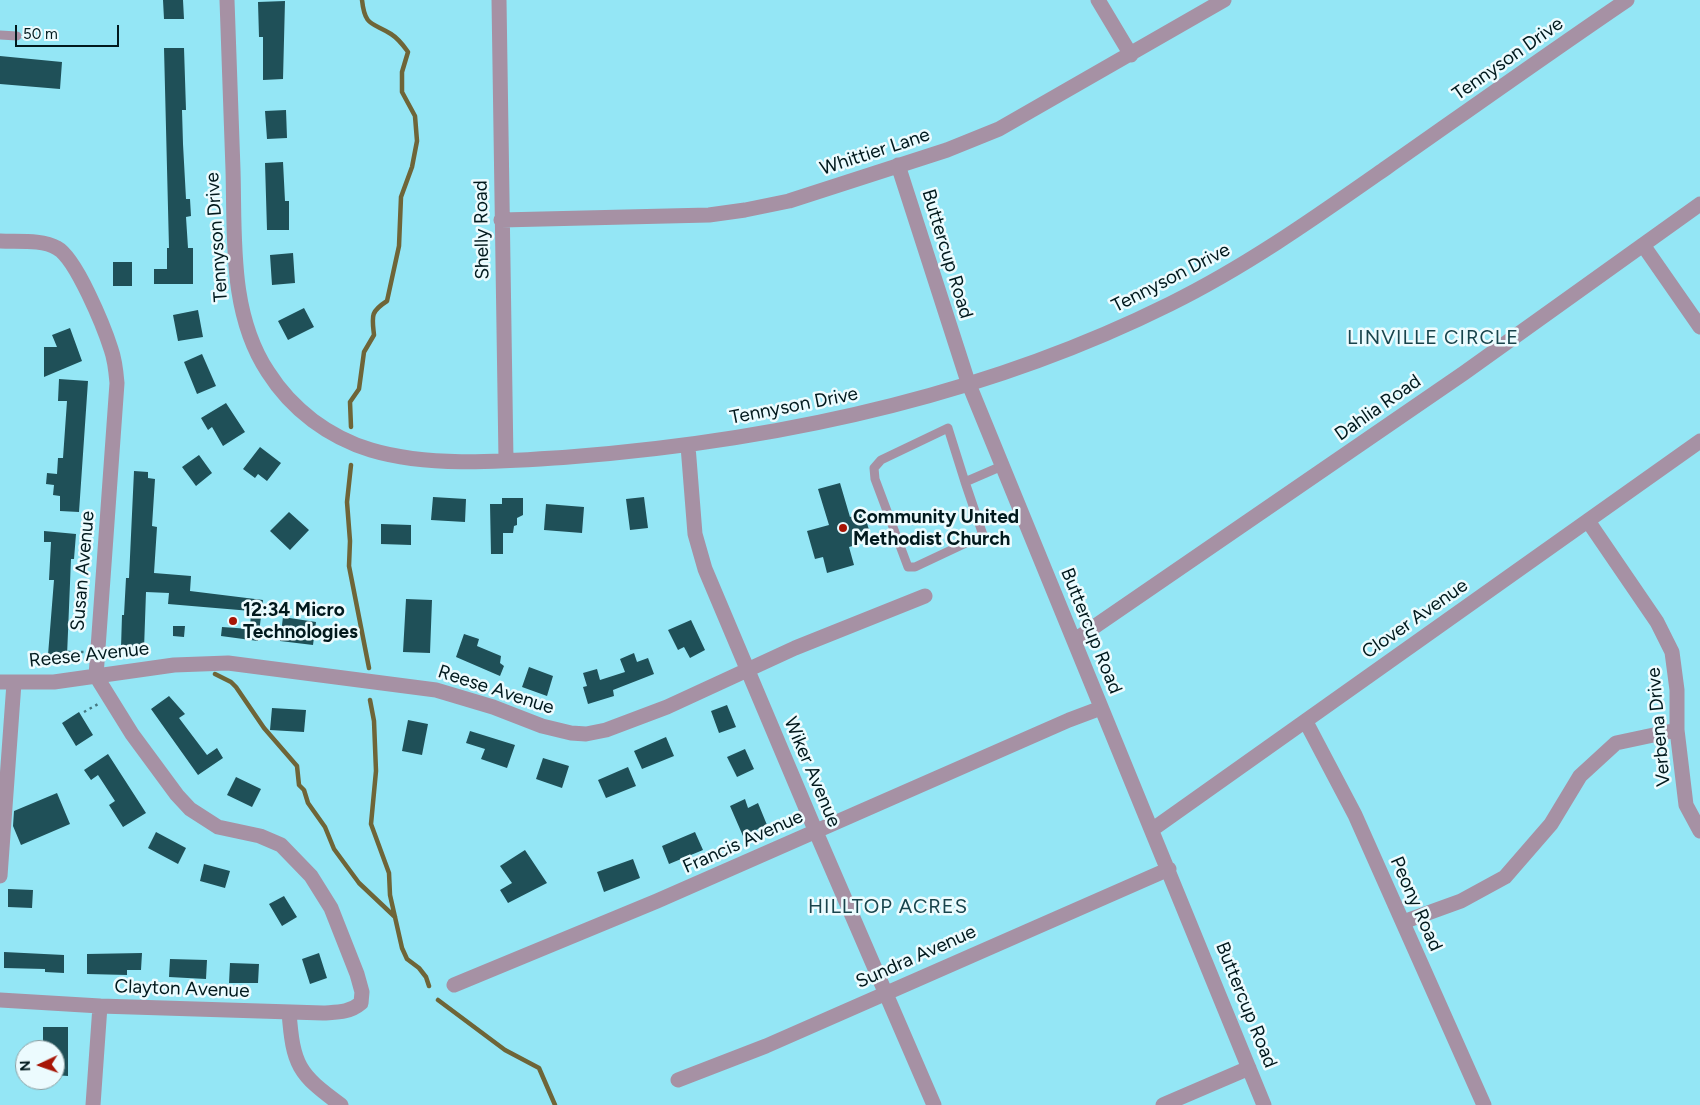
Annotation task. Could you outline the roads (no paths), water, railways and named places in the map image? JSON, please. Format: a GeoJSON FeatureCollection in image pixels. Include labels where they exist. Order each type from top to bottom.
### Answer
{"type":"FeatureCollection","features":[{"type":"Feature","properties":{"kind":"street","name":"Tennyson Drive"},"geometry":{"type":"LineString","coordinates":[[227,0],[236,273],[244,319],[253,344],[268,372],[301,412],[337,436],[365,448],[399,457],[421,459],[506,460],[642,451],[750,437],[860,414],[1048,356],[1144,316],[1233,270],[1285,239],[1608,5],[1626,0]]}},
{"type":"Feature","properties":{"kind":"street","name":"Shelly Road"},"geometry":{"type":"LineString","coordinates":[[499,0],[506,460]]}},
{"type":"Feature","properties":{"kind":"street"},"geometry":{"type":"LineString","coordinates":[[1098,0],[1131,55]]}},
{"type":"Feature","properties":{"kind":"street","name":"Whittier Lane"},"geometry":{"type":"LineString","coordinates":[[501,220],[709,215],[789,201],[947,150],[999,129],[1224,0]]}},
{"type":"Feature","properties":{"kind":"street","name":"Buttercup Road"},"geometry":{"type":"LineString","coordinates":[[898,165],[968,382],[1075,640],[1101,708],[1153,829],[1264,1105]]}},
{"type":"Feature","properties":{"kind":"street","name":"Dahlia Road"},"geometry":{"type":"LineString","coordinates":[[1075,640],[1237,530],[1700,204]]}},
{"type":"Feature","properties":{"kind":"street","name":"Susan Avenue"},"geometry":{"type":"LineString","coordinates":[[0,241],[56,247],[69,258],[77,271],[110,347],[116,366],[117,383],[96,676]]}},
{"type":"Feature","properties":{"kind":"street"},"geometry":{"type":"LineString","coordinates":[[1643,245],[1700,327]]}},
{"type":"Feature","properties":{"kind":"street","name":"Clover Avenue"},"geometry":{"type":"LineString","coordinates":[[1153,829],[1700,441]]}},
{"type":"Feature","properties":{"kind":"street","name":"Wiker Avenue"},"geometry":{"type":"LineString","coordinates":[[688,446],[691,504],[697,545],[705,569],[934,1105]]}},
{"type":"Feature","properties":{"kind":"street","name":"Verbena Drive"},"geometry":{"type":"LineString","coordinates":[[1588,521],[1657,622],[1672,652],[1677,690],[1676,730],[1686,805],[1700,831]]}},
{"type":"Feature","properties":{"kind":"street","name":"Reese Avenue"},"geometry":{"type":"LineString","coordinates":[[7,683],[54,682],[204,663],[271,668],[436,690],[493,706],[542,726],[580,734],[606,730],[667,707],[748,669],[925,596]]}},
{"type":"Feature","properties":{"kind":"street","name":"Clayton Avenue"},"geometry":{"type":"LineString","coordinates":[[0,1000],[100,1006],[289,1012],[346,1012],[361,1003],[362,992],[357,974],[331,908],[311,876],[281,846],[260,836],[218,827],[190,809],[177,795],[132,734],[96,676]]}},
{"type":"Feature","properties":{"kind":"street"},"geometry":{"type":"LineString","coordinates":[[0,876],[7,683]]}},
{"type":"Feature","properties":{"kind":"street","name":"Francis Avenue"},"geometry":{"type":"LineString","coordinates":[[454,985],[640,908],[1069,720],[1101,708]]}},
{"type":"Feature","properties":{"kind":"street","name":"Peony Road"},"geometry":{"type":"LineString","coordinates":[[1306,722],[1351,808],[1484,1105]]}},
{"type":"Feature","properties":{"kind":"street"},"geometry":{"type":"LineString","coordinates":[[1403,922],[1461,901],[1506,877],[1550,824],[1580,776],[1616,743],[1676,730]]}},
{"type":"Feature","properties":{"kind":"street","name":"Sundra Avenue"},"geometry":{"type":"LineString","coordinates":[[678,1080],[760,1049],[1169,869]]}},
{"type":"Feature","properties":{"kind":"street"},"geometry":{"type":"LineString","coordinates":[[93,1105],[100,1006]]}},
{"type":"Feature","properties":{"kind":"street"},"geometry":{"type":"LineString","coordinates":[[289,1012],[291,1044],[303,1074],[341,1105]]}},
{"type":"Feature","properties":{"kind":"street"},"geometry":{"type":"LineString","coordinates":[[1163,1105],[1249,1068]]}},
{"type":"Feature","properties":{"kind":"lane"},"geometry":{"type":"LineString","coordinates":[[0,35],[17,36]]}},
{"type":"Feature","properties":{"kind":"lane"},"geometry":{"type":"LineString","coordinates":[[948,428],[965,482],[983,536],[915,567],[908,567],[884,505],[874,468],[881,460],[948,428]]}},
{"type":"Feature","properties":{"kind":"lane"},"geometry":{"type":"LineString","coordinates":[[965,482],[1002,466]]}},
{"type":"Feature","properties":{"kind":"waterway"},"geometry":{"type":"LineString","coordinates":[[351,427],[350,402],[359,389],[364,352],[374,335],[373,315],[387,301],[399,246],[401,197],[412,167],[417,141],[415,116],[402,92],[402,72],[408,52],[394,36],[367,19],[362,0]]}},
{"type":"Feature","properties":{"kind":"waterway"},"geometry":{"type":"LineString","coordinates":[[351,465],[347,502],[350,541],[349,566],[369,668]]}},
{"type":"Feature","properties":{"kind":"waterway"},"geometry":{"type":"LineString","coordinates":[[215,674],[231,682],[236,687],[264,728],[297,766],[299,785],[304,790],[308,803],[325,827],[334,849],[359,883],[395,917]]}},
{"type":"Feature","properties":{"kind":"waterway"},"geometry":{"type":"LineString","coordinates":[[370,700],[374,721],[376,771],[371,824],[389,873],[390,895],[402,948],[407,959],[419,968],[426,977],[429,986]]}},
{"type":"Feature","properties":{"kind":"waterway"},"geometry":{"type":"LineString","coordinates":[[438,1000],[505,1050],[539,1068],[555,1105]]}},
{"type":"Feature","properties":{"kind":"place","name":"Community United Methodist Church"},"geometry":{"type":"Point","coordinates":[843,528]}},
{"type":"Feature","properties":{"kind":"place","name":"12:34 Micro Technologies"},"geometry":{"type":"Point","coordinates":[233,621]}},
{"type":"Feature","properties":{"kind":"district","name":"LINVILLE CIRCLE"},"geometry":{"type":"Point","coordinates":[1433,338]}},
{"type":"Feature","properties":{"kind":"district","name":"HILLTOP ACRES"},"geometry":{"type":"Point","coordinates":[888,907]}}]}
